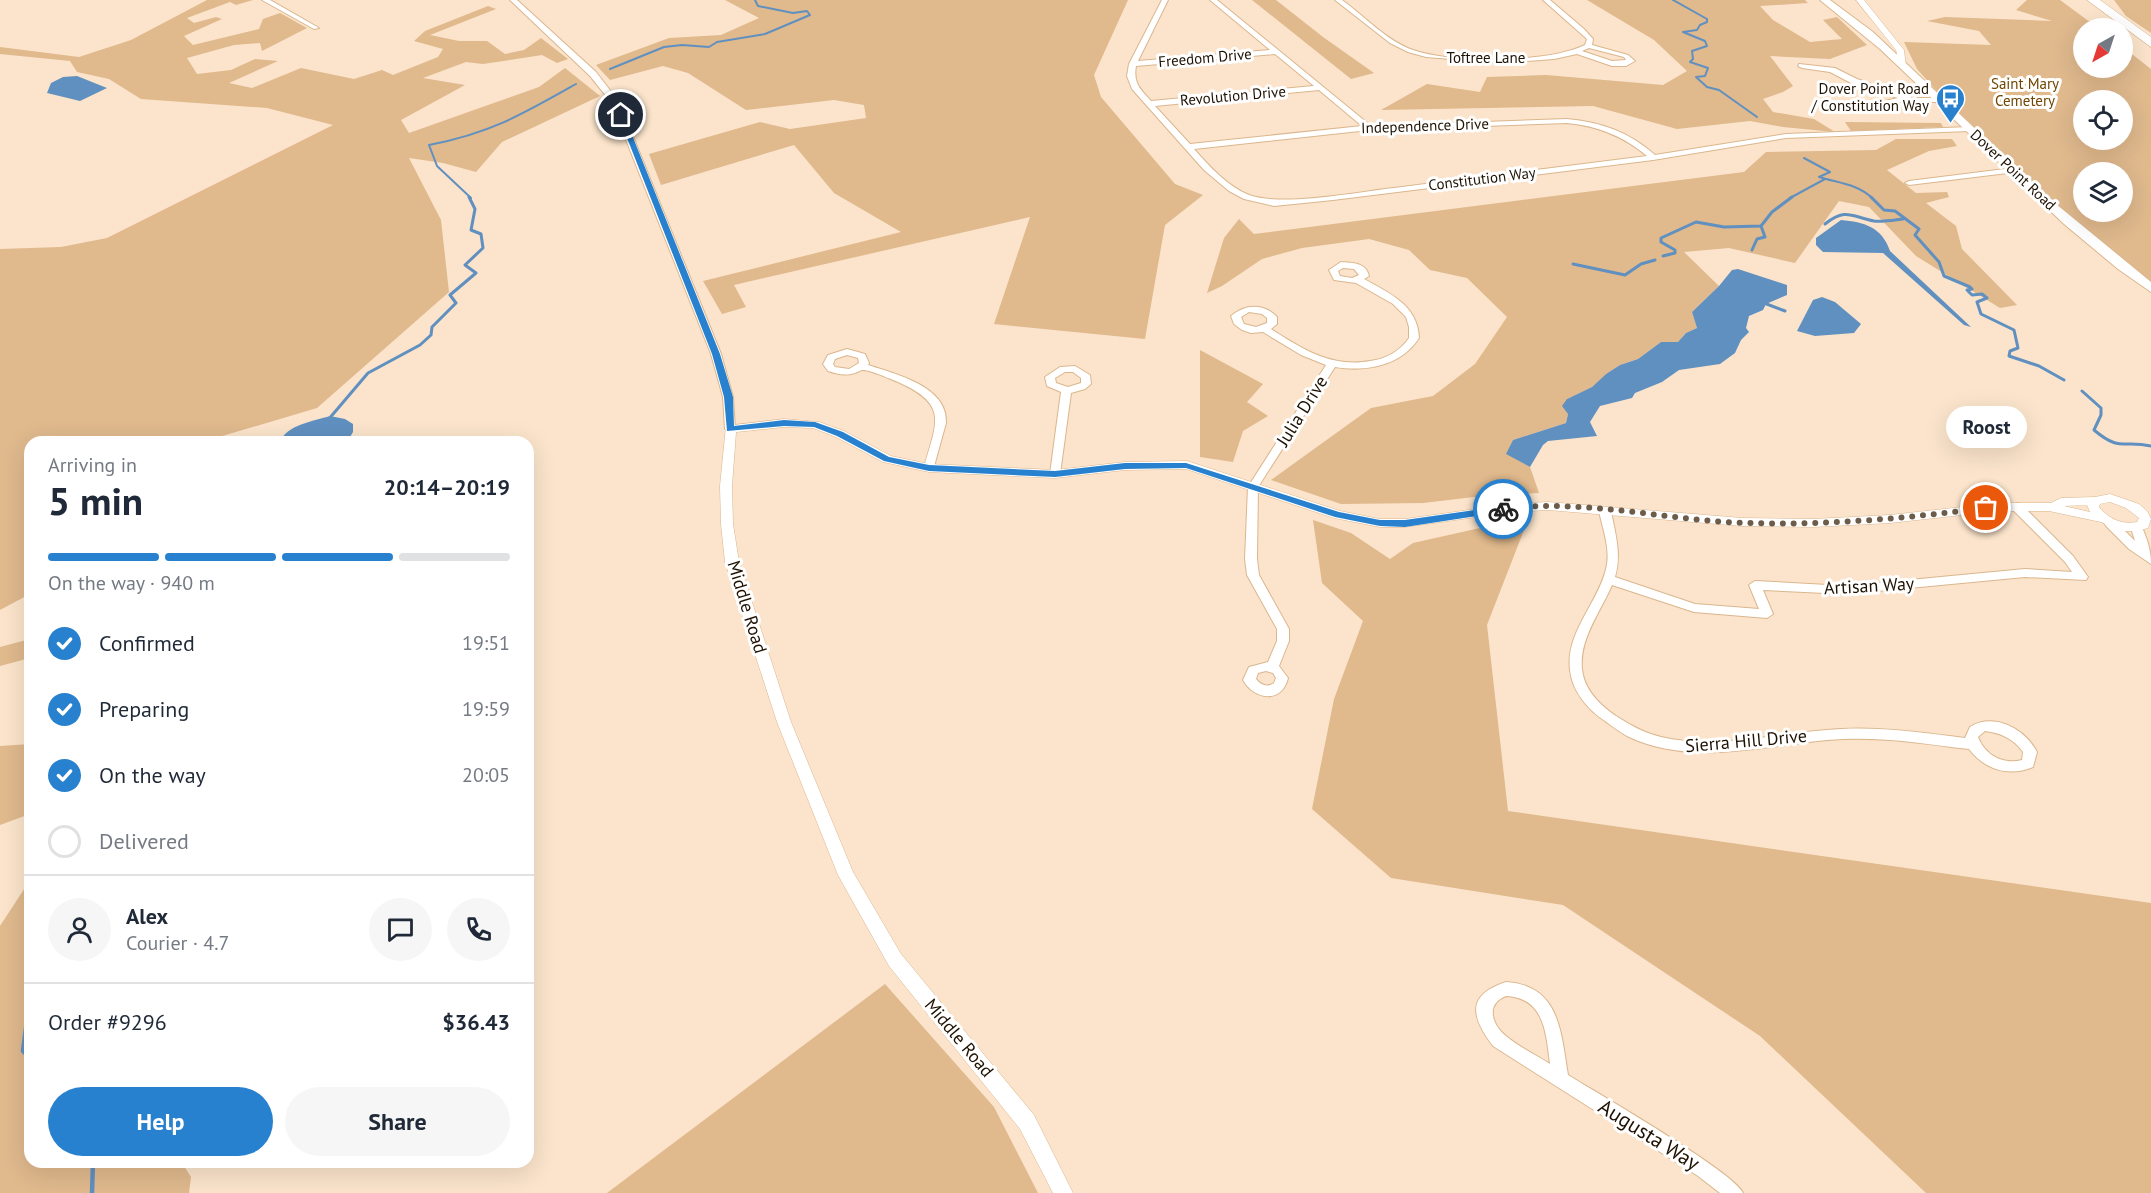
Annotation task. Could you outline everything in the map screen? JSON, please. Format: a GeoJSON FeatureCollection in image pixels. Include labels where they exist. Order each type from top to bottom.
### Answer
{"type":"FeatureCollection","features":[{"type":"Feature","properties":{"kind":"highway"},"geometry":{"type":"LineString","coordinates":[[2077,0],[2101,18]]}},
{"type":"Feature","properties":{"kind":"highway"},"geometry":{"type":"LineString","coordinates":[[2093,0],[2151,43]]}},
{"type":"Feature","properties":{"kind":"highway"},"geometry":{"type":"LineString","coordinates":[[2133,43],[2151,57]]}},
{"type":"Feature","properties":{"kind":"main road","name":"Dover Point Road"},"geometry":{"type":"LineString","coordinates":[[1824,0],[1864,30],[1903,65],[2081,234],[2151,288]]}},
{"type":"Feature","properties":{"kind":"street"},"geometry":{"type":"LineString","coordinates":[[265,0],[316,28]]}},
{"type":"Feature","properties":{"kind":"street","name":"Middle Road"},"geometry":{"type":"LineString","coordinates":[[513,0],[593,75],[615,102],[716,354],[729,397],[730,429],[726,486],[727,524],[732,562],[784,722],[846,875],[895,960],[1027,1122],[1063,1193]]}},
{"type":"Feature","properties":{"kind":"street"},"geometry":{"type":"LineString","coordinates":[[1133,64],[1164,0]]}},
{"type":"Feature","properties":{"kind":"street"},"geometry":{"type":"LineString","coordinates":[[1213,0],[1369,128]]}},
{"type":"Feature","properties":{"kind":"street","name":"Toftree Lane"},"geometry":{"type":"LineString","coordinates":[[1338,0],[1398,45],[1425,55],[1451,60],[1548,57],[1578,52],[1588,46],[1626,56],[1631,61],[1616,63],[1578,52]]}},
{"type":"Feature","properties":{"kind":"street"},"geometry":{"type":"LineString","coordinates":[[1546,0],[1582,30],[1590,39],[1588,46]]}},
{"type":"Feature","properties":{"kind":"street"},"geometry":{"type":"LineString","coordinates":[[1860,0],[1900,50],[1903,65]]}},
{"type":"Feature","properties":{"kind":"street","name":"Freedom Drive"},"geometry":{"type":"LineString","coordinates":[[1133,64],[1276,52]]}},
{"type":"Feature","properties":{"kind":"street","name":"Constitution Way"},"geometry":{"type":"LineString","coordinates":[[1133,64],[1133,82],[1140,96],[1207,168],[1232,189],[1247,197],[1274,203],[1333,198],[1653,158],[1786,136],[1970,129]]}},
{"type":"Feature","properties":{"kind":"street"},"geometry":{"type":"LineString","coordinates":[[1802,66],[1832,70],[1854,81],[1910,99]]}},
{"type":"Feature","properties":{"kind":"street","name":"Revolution Drive"},"geometry":{"type":"LineString","coordinates":[[1148,104],[1319,88]]}},
{"type":"Feature","properties":{"kind":"street"},"geometry":{"type":"LineString","coordinates":[[1835,108],[1863,108],[1910,99],[1938,100]]}},
{"type":"Feature","properties":{"kind":"street","name":"Independence Drive"},"geometry":{"type":"LineString","coordinates":[[1187,147],[1369,128],[1578,122],[1618,132],[1636,142],[1653,158]]}},
{"type":"Feature","properties":{"kind":"street"},"geometry":{"type":"LineString","coordinates":[[1909,183],[2013,170]]}},
{"type":"Feature","properties":{"kind":"street","name":"Julia Drive"},"geometry":{"type":"LineString","coordinates":[[1254,487],[1331,365],[1351,367],[1383,362],[1400,354],[1414,338],[1413,319],[1403,308],[1358,280]]}},
{"type":"Feature","properties":{"kind":"street"},"geometry":{"type":"LineString","coordinates":[[1265,329],[1310,358],[1331,365]]}},
{"type":"Feature","properties":{"kind":"street"},"geometry":{"type":"LineString","coordinates":[[861,366],[916,387],[937,404],[941,417],[929,468]]}},
{"type":"Feature","properties":{"kind":"street"},"geometry":{"type":"LineString","coordinates":[[1055,474],[1066,390]]}},
{"type":"Feature","properties":{"kind":"street"},"geometry":{"type":"LineString","coordinates":[[730,429],[784,423],[815,425],[840,434],[887,459],[929,468],[1055,474],[1125,466],[1174,464],[1200,469],[1338,515],[1380,523],[1405,524],[1531,507],[1722,521],[1813,523],[1890,519],[2017,507],[2049,507],[2124,527],[2144,520]]}},
{"type":"Feature","properties":{"kind":"street"},"geometry":{"type":"LineString","coordinates":[[1254,487],[1251,559],[1253,575],[1283,629],[1281,649],[1272,668]]}},
{"type":"Feature","properties":{"kind":"street"},"geometry":{"type":"LineString","coordinates":[[2049,507],[2061,502],[2117,499],[2144,520]]}},
{"type":"Feature","properties":{"kind":"street"},"geometry":{"type":"LineString","coordinates":[[2095,501],[2093,504],[2095,511],[2151,560]]}},
{"type":"Feature","properties":{"kind":"street","name":"Artisan Way"},"geometry":{"type":"LineString","coordinates":[[1608,579],[1694,608],[1767,614],[1755,585],[1853,590],[2025,573],[2082,577],[2065,555],[2017,507]]}},
{"type":"Feature","properties":{"kind":"street","name":"Sierra Hill Drive"},"geometry":{"type":"LineString","coordinates":[[1605,511],[1612,550],[1612,570],[1576,652],[1576,671],[1584,691],[1600,711],[1636,735],[1664,745],[1693,748],[1843,734],[1973,744]]}},
{"type":"Feature","properties":{"kind":"street"},"geometry":{"type":"LineString","coordinates":[[2144,520],[2140,540],[2151,555]]}},
{"type":"Feature","properties":{"kind":"street","name":"Augusta Way"},"geometry":{"type":"LineString","coordinates":[[1562,1080],[1550,1020],[1539,1001],[1520,990],[1509,988],[1490,994],[1483,1011],[1484,1022],[1499,1041],[1704,1170],[1734,1193]]}},
{"type":"Feature","properties":{"kind":"green space"},"geometry":{"type":"Polygon","coordinates":[[[207,0],[253,0],[236,5],[230,2],[187,18],[194,23],[216,17],[222,19],[184,36],[193,45],[259,29],[263,19],[280,13],[307,28],[262,51],[260,43],[234,45],[187,58],[197,74],[231,70],[255,59],[278,61],[229,83],[252,88],[301,68],[354,79],[382,70],[393,75],[438,57],[443,49],[414,41],[425,31],[488,6],[496,9],[430,35],[459,41],[487,41],[505,54],[524,50],[541,38],[568,59],[557,63],[542,55],[483,64],[466,62],[423,78],[465,85],[401,120],[409,133],[539,87],[565,68],[600,96],[502,142],[476,172],[443,163],[409,158],[441,220],[449,292],[317,408],[222,436],[24,436],[24,597],[0,610],[0,249],[61,247],[107,238],[333,125],[267,108],[141,99],[109,79],[77,72],[70,61],[0,54],[0,47],[79,57],[131,40],[207,0]]]}},
{"type":"Feature","properties":{"kind":"green space"},"geometry":{"type":"Polygon","coordinates":[[[725,0],[1128,0],[1094,75],[1101,97],[1175,184],[1203,195],[1165,225],[1145,339],[994,324],[1030,217],[734,285],[746,307],[722,314],[703,281],[901,232],[834,193],[794,145],[661,185],[649,154],[760,122],[790,129],[866,118],[864,105],[834,100],[746,110],[688,73],[663,66],[610,80],[596,65],[669,38],[721,35],[759,18],[725,0]]]}},
{"type":"Feature","properties":{"kind":"green space"},"geometry":{"type":"Polygon","coordinates":[[[1252,0],[1276,0],[1374,73],[1351,79],[1252,0]]]}},
{"type":"Feature","properties":{"kind":"green space"},"geometry":{"type":"Polygon","coordinates":[[[1587,0],[1805,0],[1808,3],[1760,6],[1773,20],[1810,42],[1842,39],[1823,20],[1837,17],[1867,45],[1830,59],[1770,56],[1793,86],[1763,99],[1773,112],[1814,119],[1835,132],[1750,121],[1677,129],[1593,106],[1381,110],[1427,84],[1480,92],[1487,77],[1546,75],[1663,85],[1687,71],[1654,40],[1587,0]]]}},
{"type":"Feature","properties":{"kind":"green space","name":"Saint Mary Cemetery"},"geometry":{"type":"Polygon","coordinates":[[[2027,0],[2060,0],[2084,18],[2073,18],[2073,78],[2133,78],[2133,55],[2151,69],[2151,283],[2075,222],[2133,222],[2133,162],[2073,162],[2073,220],[1940,95],[1917,69],[1904,42],[1991,45],[1979,31],[1927,21],[1945,17],[2052,21],[2016,10],[2027,0]]]}},
{"type":"Feature","properties":{"kind":"green space"},"geometry":{"type":"Polygon","coordinates":[[[2114,0],[2151,0],[2151,33],[2133,21],[2133,18],[2126,16],[2114,0]]]}},
{"type":"Feature","properties":{"kind":"green space"},"geometry":{"type":"Polygon","coordinates":[[[1845,122],[1941,123],[1943,127],[1851,131],[1845,122]]]}},
{"type":"Feature","properties":{"kind":"green space"},"geometry":{"type":"Polygon","coordinates":[[[1896,139],[1952,139],[1957,146],[1929,151],[1887,170],[1916,193],[1947,192],[1949,197],[1926,203],[1956,226],[1962,249],[2017,305],[2000,308],[1916,256],[1869,207],[1839,201],[1795,263],[1729,248],[1684,252],[1719,286],[1692,312],[1697,328],[1686,333],[1678,342],[1661,342],[1638,359],[1620,365],[1606,374],[1592,387],[1567,399],[1566,423],[1513,440],[1507,454],[1530,467],[1539,493],[1491,495],[1423,503],[1341,504],[1271,480],[1371,408],[1433,396],[1475,364],[1507,317],[1467,278],[1430,270],[1409,250],[1369,239],[1302,248],[1262,259],[1222,286],[1207,293],[1224,238],[1239,219],[1254,234],[1744,172],[1766,152],[1876,150],[1896,139]]]}},
{"type":"Feature","properties":{"kind":"green space"},"geometry":{"type":"Polygon","coordinates":[[[1200,350],[1263,384],[1247,402],[1268,416],[1243,431],[1233,462],[1200,457],[1200,350]]]}},
{"type":"Feature","properties":{"kind":"green space"},"geometry":{"type":"Polygon","coordinates":[[[1520,519],[1524,530],[1487,625],[1508,811],[2151,903],[2151,1193],[1926,1193],[1760,1036],[1563,905],[1391,878],[1312,809],[1334,699],[1363,621],[1322,583],[1313,520],[1351,533],[1390,559],[1413,543],[1520,519]]]}},
{"type":"Feature","properties":{"kind":"green space"},"geometry":{"type":"Polygon","coordinates":[[[24,641],[24,660],[0,666],[0,647],[24,641]]]}},
{"type":"Feature","properties":{"kind":"green space"},"geometry":{"type":"Polygon","coordinates":[[[24,744],[24,816],[0,825],[0,746],[24,744]]]}},
{"type":"Feature","properties":{"kind":"green space"},"geometry":{"type":"Polygon","coordinates":[[[24,889],[24,1168],[185,1168],[191,1177],[189,1193],[0,1193],[0,926],[24,889]]]}},
{"type":"Feature","properties":{"kind":"green space"},"geometry":{"type":"Polygon","coordinates":[[[885,984],[994,1107],[1038,1193],[607,1193],[885,984]]]}},
{"type":"Feature","properties":{"kind":"water"},"geometry":{"type":"Polygon","coordinates":[[[77,76],[107,88],[80,101],[47,93],[51,83],[63,77],[77,76]]]}},
{"type":"Feature","properties":{"kind":"water"},"geometry":{"type":"Polygon","coordinates":[[[1841,220],[1865,224],[1877,231],[1887,243],[1890,251],[1971,327],[1964,325],[1883,253],[1823,252],[1816,245],[1816,238],[1841,220]]]}},
{"type":"Feature","properties":{"kind":"water"},"geometry":{"type":"Polygon","coordinates":[[[1738,269],[1787,285],[1787,295],[1766,304],[1763,310],[1749,316],[1746,328],[1749,332],[1741,340],[1735,353],[1720,364],[1679,370],[1662,382],[1635,393],[1632,398],[1600,406],[1590,422],[1597,436],[1548,441],[1543,445],[1530,467],[1506,454],[1513,440],[1566,423],[1568,414],[1562,406],[1567,399],[1592,387],[1606,374],[1620,365],[1638,359],[1661,342],[1678,342],[1686,333],[1697,328],[1692,312],[1732,270],[1738,269]]]}},
{"type":"Feature","properties":{"kind":"water"},"geometry":{"type":"Polygon","coordinates":[[[1822,297],[1835,302],[1861,324],[1854,333],[1815,336],[1797,331],[1813,300],[1822,297]]]}},
{"type":"Feature","properties":{"kind":"water"},"geometry":{"type":"Polygon","coordinates":[[[330,416],[345,419],[353,424],[353,432],[351,436],[283,436],[288,431],[330,416]]]}},
{"type":"Feature","properties":{"kind":"waterway"},"geometry":{"type":"LineString","coordinates":[[610,69],[664,47],[682,45],[709,47],[717,42],[765,34],[810,15],[807,11],[793,13],[758,6],[755,0]]}},
{"type":"Feature","properties":{"kind":"waterway"},"geometry":{"type":"LineString","coordinates":[[1673,0],[1707,19],[1707,22],[1700,25],[1697,30],[1683,32],[1705,41],[1707,46],[1692,51],[1693,59],[1690,62],[1708,68],[1705,76],[1696,77],[1707,87],[1719,90],[1757,117]]}},
{"type":"Feature","properties":{"kind":"waterway"},"geometry":{"type":"LineString","coordinates":[[471,198],[437,166],[429,145],[471,135],[506,121],[576,84]]}},
{"type":"Feature","properties":{"kind":"waterway"},"geometry":{"type":"LineString","coordinates":[[1804,158],[1830,172],[1819,177],[1854,187],[1872,198]]}},
{"type":"Feature","properties":{"kind":"waterway"},"geometry":{"type":"LineString","coordinates":[[1790,198],[1825,179]]}},
{"type":"Feature","properties":{"kind":"waterway"},"geometry":{"type":"LineString","coordinates":[[328,420],[368,373],[420,345],[431,335],[432,327],[456,303],[450,295],[476,273],[465,265],[483,248],[481,234],[471,230],[475,209],[469,197]]}},
{"type":"Feature","properties":{"kind":"waterway"},"geometry":{"type":"LineString","coordinates":[[1761,226],[1772,212],[1792,197]]}},
{"type":"Feature","properties":{"kind":"waterway"},"geometry":{"type":"LineString","coordinates":[[1872,198],[1884,210],[1895,211],[1919,229],[1915,235],[1939,262],[1944,276],[1970,287],[1972,289],[1967,290],[1972,295],[1982,294],[1987,298],[1977,302],[1981,314],[2014,330],[2018,348],[2010,351],[2009,356],[2039,366],[2064,380]]}},
{"type":"Feature","properties":{"kind":"waterway"},"geometry":{"type":"LineString","coordinates":[[1825,224],[1844,215],[1874,221],[1903,219]]}},
{"type":"Feature","properties":{"kind":"waterway"},"geometry":{"type":"LineString","coordinates":[[1663,256],[1675,253],[1675,250],[1661,242],[1661,238],[1696,222],[1724,227],[1761,226]]}},
{"type":"Feature","properties":{"kind":"waterway"},"geometry":{"type":"LineString","coordinates":[[1752,250],[1757,239],[1765,237],[1761,226]]}},
{"type":"Feature","properties":{"kind":"waterway"},"geometry":{"type":"LineString","coordinates":[[1573,264],[1625,275],[1641,264],[1655,260]]}},
{"type":"Feature","properties":{"kind":"waterway"},"geometry":{"type":"LineString","coordinates":[[1764,303],[1785,311]]}},
{"type":"Feature","properties":{"kind":"waterway"},"geometry":{"type":"LineString","coordinates":[[2082,391],[2101,408],[2101,415],[2094,430],[2116,443],[2151,446]]}},
{"type":"Feature","properties":{"kind":"waterway"},"geometry":{"type":"LineString","coordinates":[[24,1043],[24,1052]]}},
{"type":"Feature","properties":{"kind":"waterway"},"geometry":{"type":"LineString","coordinates":[[92,1193],[93,1168]]}},
{"type":"Feature","properties":{"kind":"way so far"},"geometry":{"type":"LineString","coordinates":[[1503,509],[1548,506],[1698,520],[1813,523],[1890,519],[1986,508]]}},
{"type":"Feature","properties":{"kind":"place","name":"Dover Point Road / Constitution Way"},"geometry":{"type":"Point","coordinates":[1950,124]}},
{"type":"Feature","properties":{"kind":"place","name":"Roost"},"geometry":{"type":"Point","coordinates":[1986,508]}},
{"type":"Feature","properties":{"kind":"route"},"geometry":{"type":"LineString","coordinates":[[621,115],[724,376],[729,397],[730,429],[784,423],[815,425],[827,428],[873,453],[900,464],[929,468],[1069,474],[1125,466],[1186,465],[1366,522],[1405,524],[1503,509]]}}]}
